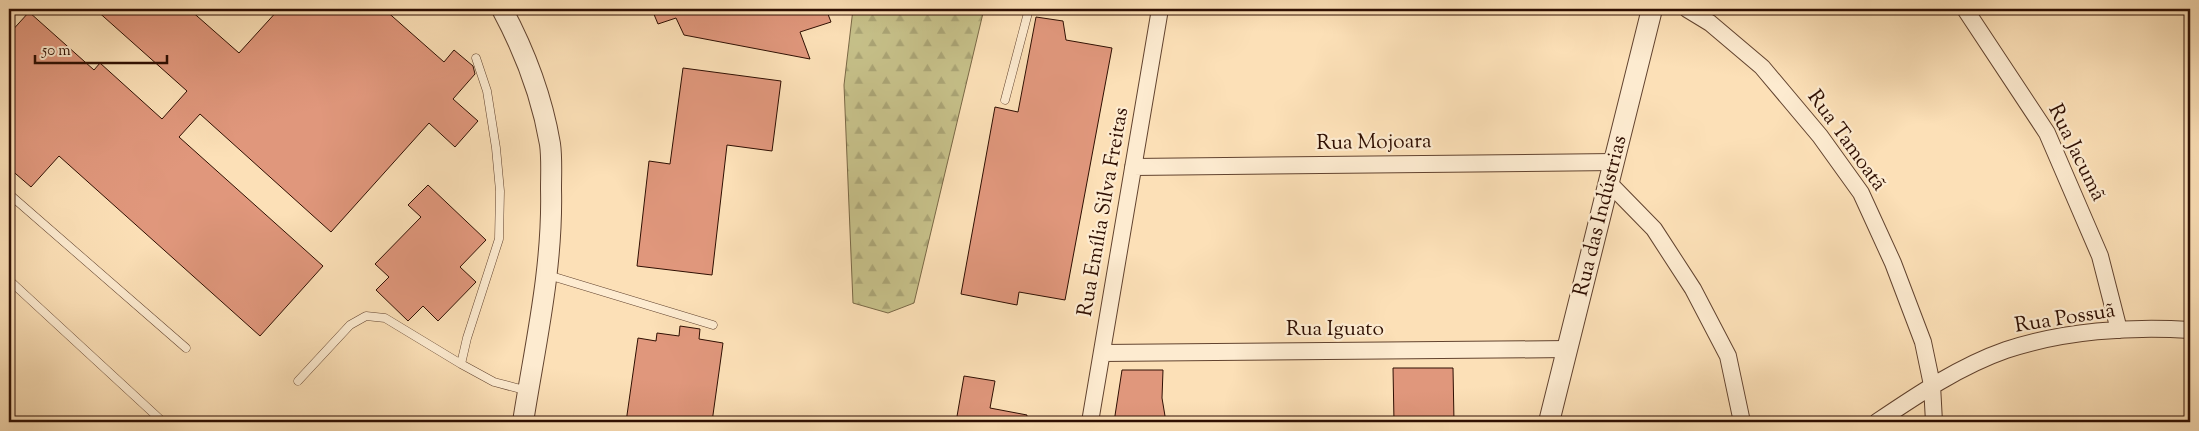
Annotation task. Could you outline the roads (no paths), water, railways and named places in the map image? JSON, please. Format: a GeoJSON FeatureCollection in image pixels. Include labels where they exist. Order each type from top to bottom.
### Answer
{"type":"FeatureCollection","features":[{"type":"Feature","properties":{"kind":"street"},"geometry":{"type":"LineString","coordinates":[[502,9],[516,36],[536,91],[550,145],[552,211],[548,275],[522,422]]}},
{"type":"Feature","properties":{"kind":"street","name":"Rua Emília Silva Freitas"},"geometry":{"type":"LineString","coordinates":[[1090,422],[1160,9]]}},
{"type":"Feature","properties":{"kind":"street","name":"Rua das Indústrias"},"geometry":{"type":"LineString","coordinates":[[1549,422],[1610,184],[1652,9]]}},
{"type":"Feature","properties":{"kind":"street","name":"Rua Tamoatã"},"geometry":{"type":"LineString","coordinates":[[1687,9],[1710,23],[1762,67],[1820,136],[1861,193],[1893,263],[1923,342],[1932,385],[1934,422]]}},
{"type":"Feature","properties":{"kind":"street","name":"Rua Jacumã"},"geometry":{"type":"LineString","coordinates":[[1965,9],[2047,132],[2100,256],[2120,330]]}},
{"type":"Feature","properties":{"kind":"street","name":"Rua Mojoara"},"geometry":{"type":"LineString","coordinates":[[1133,167],[1615,162]]}},
{"type":"Feature","properties":{"kind":"street"},"geometry":{"type":"LineString","coordinates":[[1610,184],[1654,229],[1693,289],[1728,356],[1742,422]]}},
{"type":"Feature","properties":{"kind":"street","name":"Rua Possuã"},"geometry":{"type":"LineString","coordinates":[[1877,422],[1932,385],[2004,351],[2039,341],[2120,330],[2190,330]]}},
{"type":"Feature","properties":{"kind":"street","name":"Rua Iguato"},"geometry":{"type":"LineString","coordinates":[[1102,353],[1568,349]]}},
{"type":"Feature","properties":{"kind":"lane"},"geometry":{"type":"LineString","coordinates":[[1005,100],[1029,9]]}},
{"type":"Feature","properties":{"kind":"lane"},"geometry":{"type":"LineString","coordinates":[[461,364],[467,338],[499,239],[500,191],[496,148],[487,92],[476,58]]}},
{"type":"Feature","properties":{"kind":"lane"},"geometry":{"type":"LineString","coordinates":[[9,194],[186,348]]}},
{"type":"Feature","properties":{"kind":"lane"},"geometry":{"type":"LineString","coordinates":[[548,275],[713,325]]}},
{"type":"Feature","properties":{"kind":"lane"},"geometry":{"type":"LineString","coordinates":[[9,280],[163,422]]}},
{"type":"Feature","properties":{"kind":"lane"},"geometry":{"type":"LineString","coordinates":[[298,381],[350,325],[366,316],[385,318],[494,382],[528,391]]}}]}
